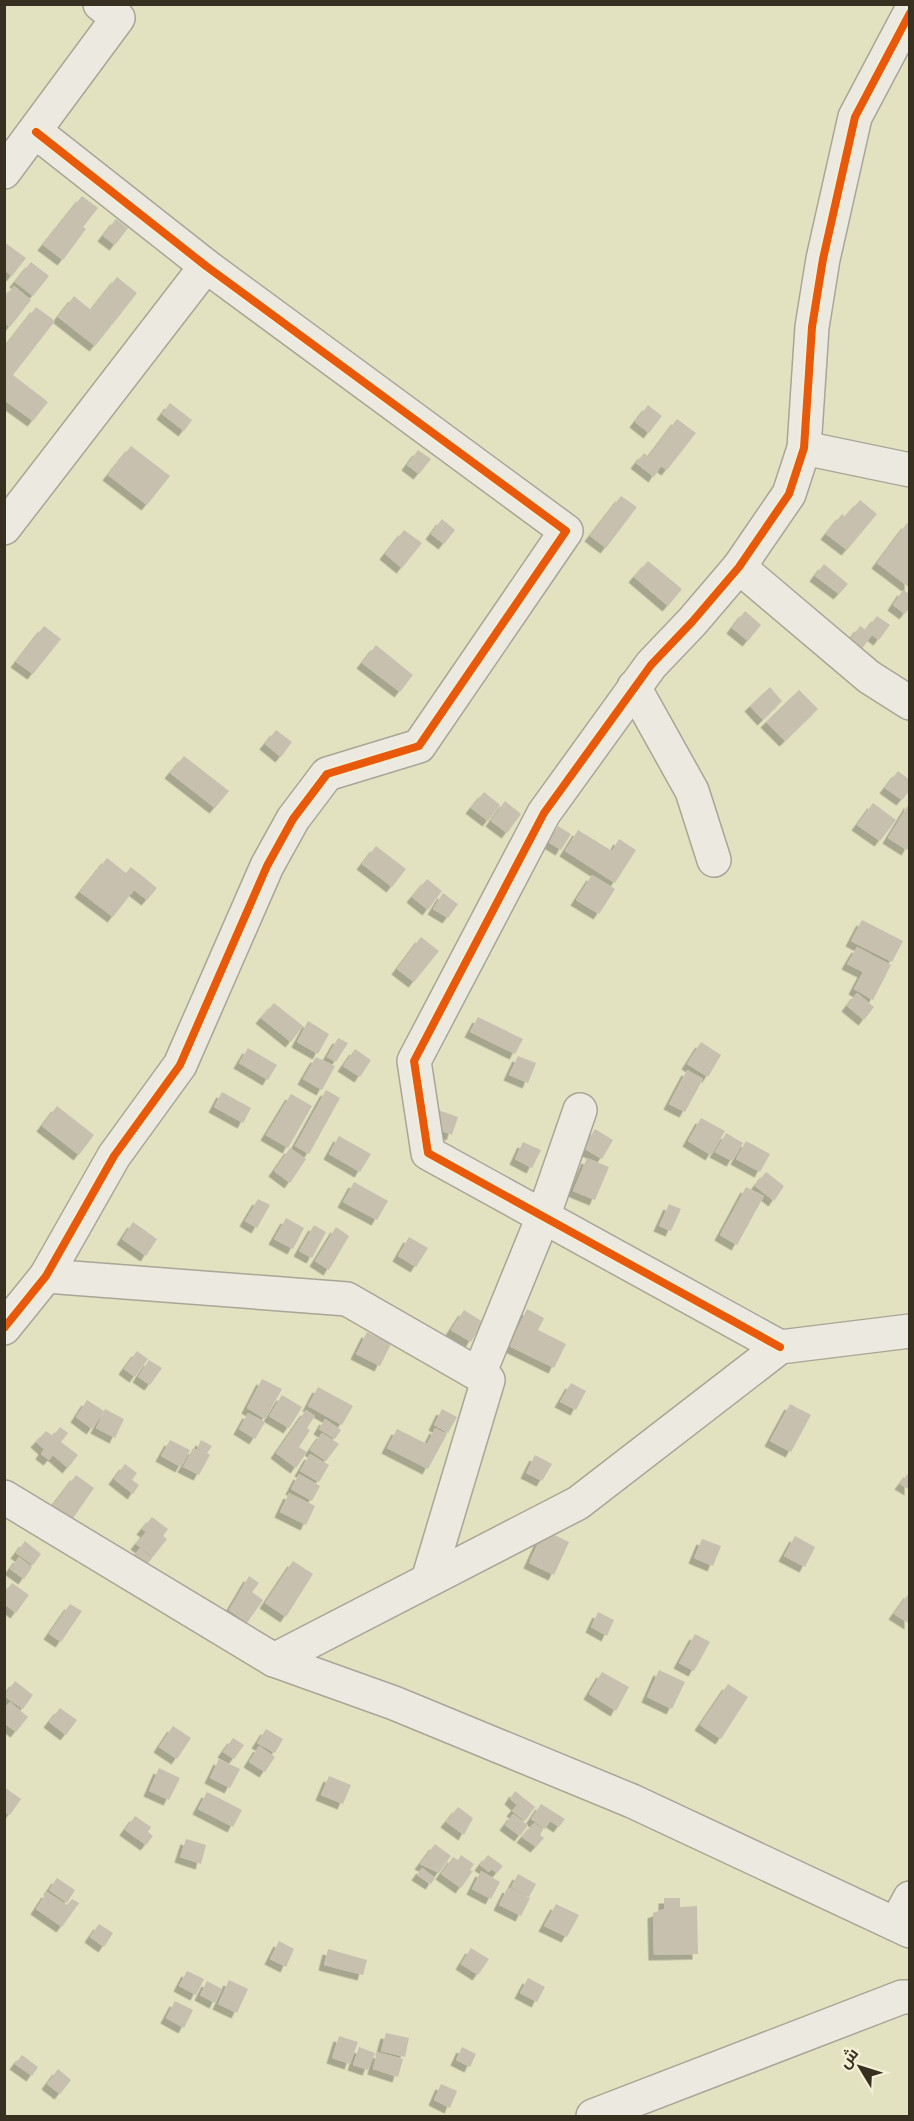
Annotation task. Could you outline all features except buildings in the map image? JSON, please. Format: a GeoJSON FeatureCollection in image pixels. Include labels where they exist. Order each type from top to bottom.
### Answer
{"type":"FeatureCollection","features":[{"type":"Feature","properties":{"kind":"street"},"geometry":{"type":"LineString","coordinates":[[4,171],[36,132],[118,18],[100,4]]}},
{"type":"Feature","properties":{"kind":"street"},"geometry":{"type":"LineString","coordinates":[[780,1347],[428,1153],[414,1061],[543,813],[651,665],[739,567],[789,494],[804,448],[812,327],[824,259],[855,117],[909,14]]}},
{"type":"Feature","properties":{"kind":"street"},"geometry":{"type":"LineString","coordinates":[[4,1328],[46,1276],[114,1156],[180,1065],[264,873],[293,819],[327,774],[419,746],[566,531],[206,266],[36,132]]}},
{"type":"Feature","properties":{"kind":"street"},"geometry":{"type":"LineString","coordinates":[[4,528],[206,266]]}},
{"type":"Feature","properties":{"kind":"street"},"geometry":{"type":"LineString","coordinates":[[804,448],[909,470]]}},
{"type":"Feature","properties":{"kind":"street"},"geometry":{"type":"LineString","coordinates":[[739,567],[868,677],[909,703]]}},
{"type":"Feature","properties":{"kind":"street"},"geometry":{"type":"LineString","coordinates":[[634,687],[692,791],[714,860]]}},
{"type":"Feature","properties":{"kind":"street"},"geometry":{"type":"LineString","coordinates":[[479,1374],[543,1217],[580,1110]]}},
{"type":"Feature","properties":{"kind":"street"},"geometry":{"type":"LineString","coordinates":[[46,1276],[347,1299],[488,1380],[428,1580]]}},
{"type":"Feature","properties":{"kind":"street"},"geometry":{"type":"LineString","coordinates":[[274,1660],[578,1503],[780,1347],[909,1331]]}},
{"type":"Feature","properties":{"kind":"street"},"geometry":{"type":"LineString","coordinates":[[4,1497],[274,1660],[394,1703],[632,1801],[905,1918]]}},
{"type":"Feature","properties":{"kind":"street"},"geometry":{"type":"LineString","coordinates":[[593,2116],[902,1997],[909,1997]]}},
{"type":"Feature","properties":{"kind":"green space"},"geometry":{"type":"Polygon","coordinates":[[[5,5],[909,5],[909,2116],[5,2116],[5,5]]]}},
{"type":"Feature","properties":{"kind":"cycle path"},"geometry":{"type":"LineString","coordinates":[[780,1347],[428,1153],[414,1061],[544,813],[651,665],[739,567],[789,494],[804,448],[812,327],[823,259],[855,117],[910,13]]}},
{"type":"Feature","properties":{"kind":"cycle path"},"geometry":{"type":"LineString","coordinates":[[4,1328],[46,1276],[114,1156],[180,1065],[267,866],[293,819],[327,774],[419,746],[566,531],[206,266],[36,132]]}}]}
